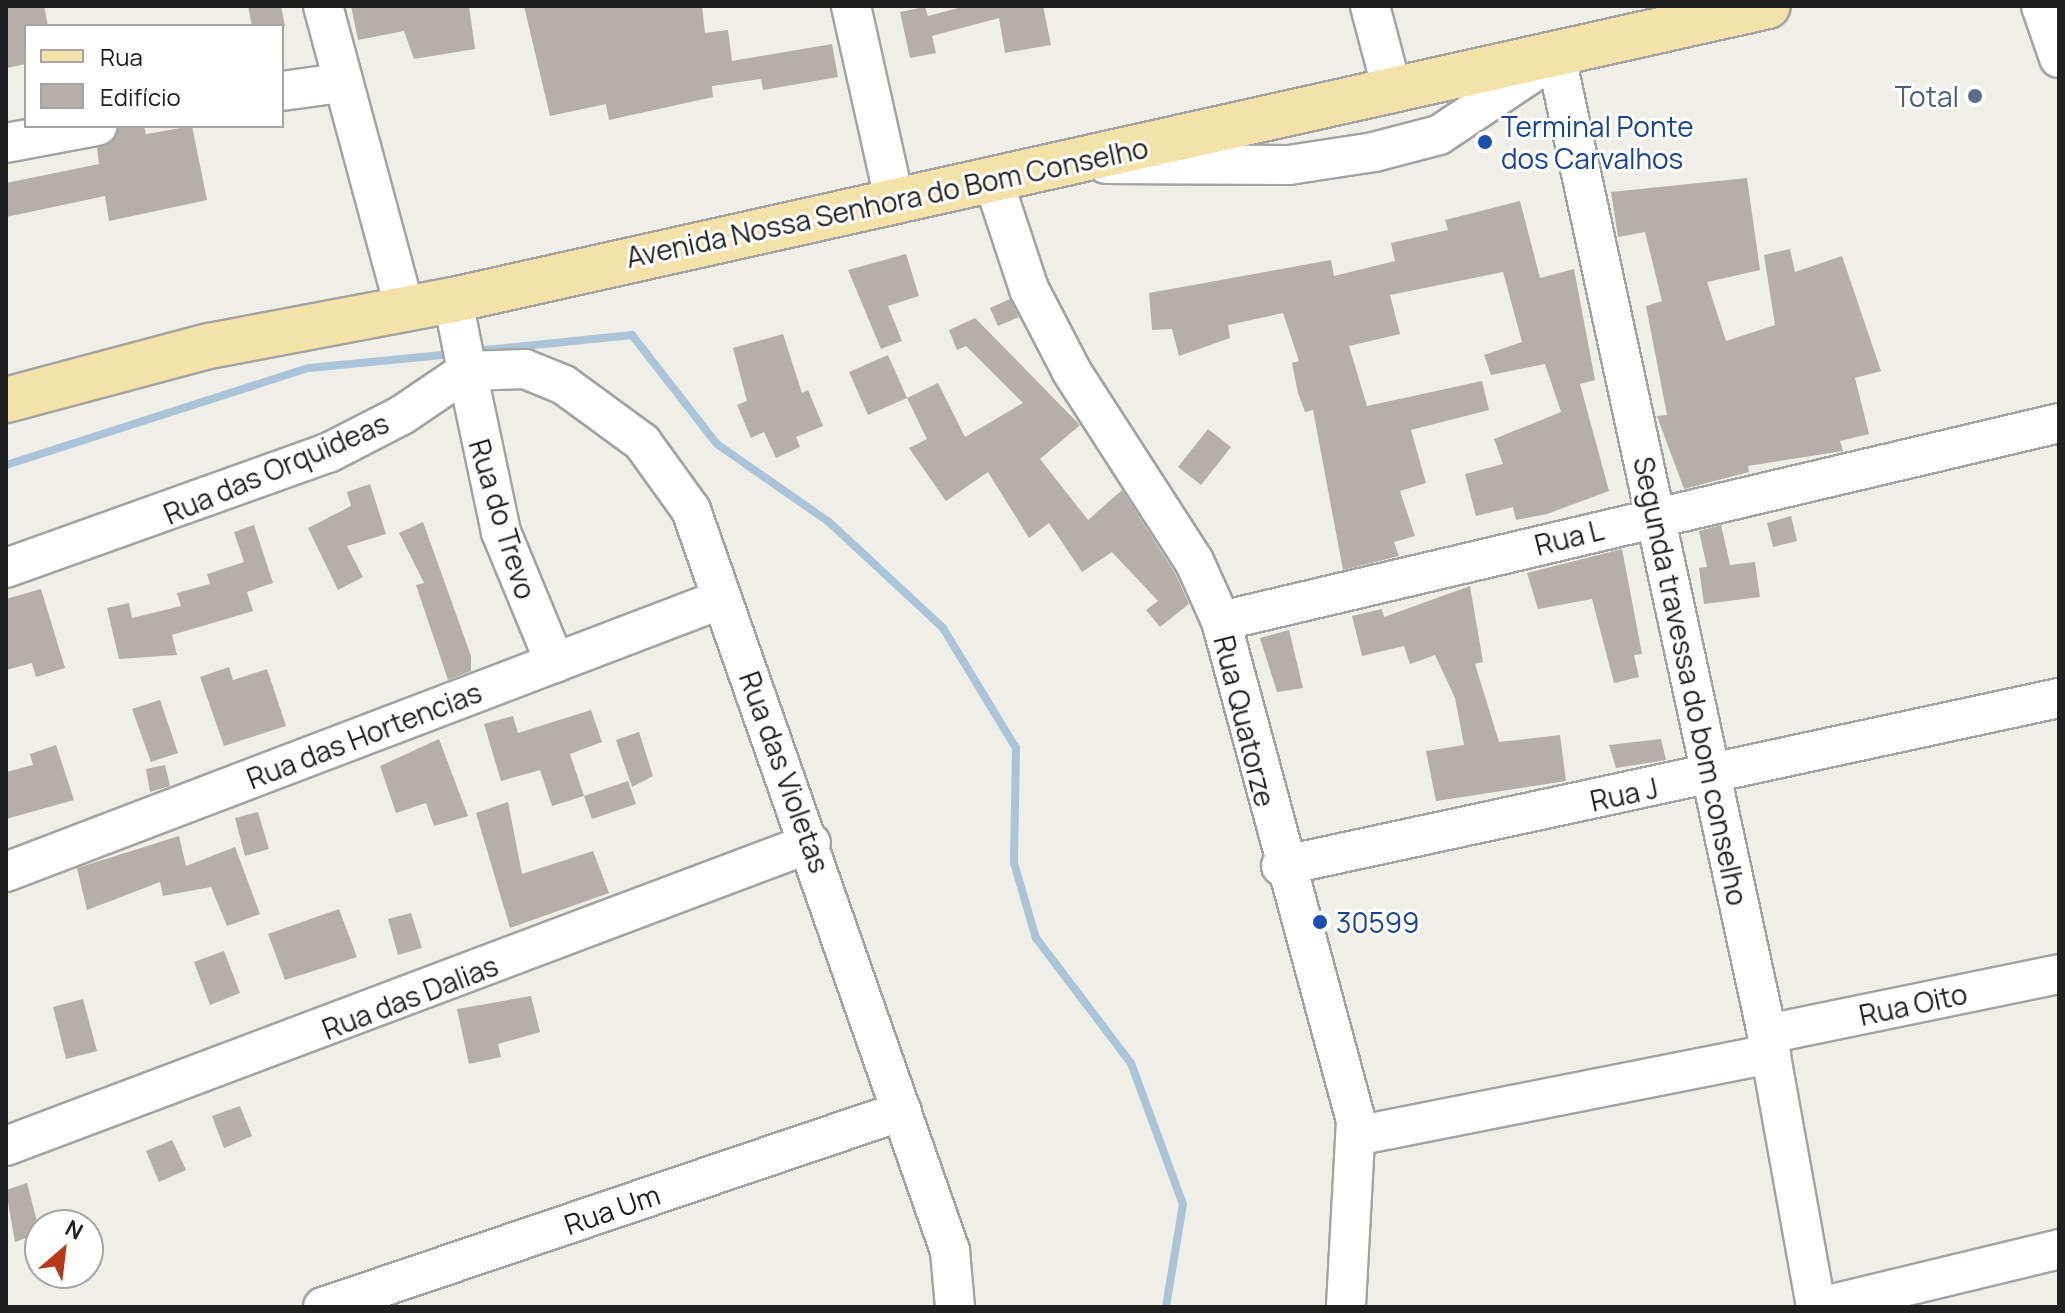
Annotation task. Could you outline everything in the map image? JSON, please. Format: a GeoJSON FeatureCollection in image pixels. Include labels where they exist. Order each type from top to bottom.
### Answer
{"type":"FeatureCollection","features":[{"type":"Feature","properties":{"kind":"main road","name":"Avenida Nossa Senhora do Bom Conselho"},"geometry":{"type":"LineString","coordinates":[[6,400],[209,346],[453,300],[894,199],[1556,57],[1768,6]]}},
{"type":"Feature","properties":{"kind":"street"},"geometry":{"type":"LineString","coordinates":[[323,6],[340,83],[405,310]]}},
{"type":"Feature","properties":{"kind":"street"},"geometry":{"type":"LineString","coordinates":[[851,6],[894,199]]}},
{"type":"Feature","properties":{"kind":"street"},"geometry":{"type":"LineString","coordinates":[[1370,6],[1393,93]]}},
{"type":"Feature","properties":{"kind":"street"},"geometry":{"type":"LineString","coordinates":[[2041,6],[2059,58]]}},
{"type":"Feature","properties":{"kind":"street"},"geometry":{"type":"LineString","coordinates":[[1069,163],[1289,165],[1374,152],[1439,135],[1556,57]]}},
{"type":"Feature","properties":{"kind":"street","name":"Segunda travessa do bom conselho"},"geometry":{"type":"LineString","coordinates":[[1556,57],[1769,1044],[1818,1307]]}},
{"type":"Feature","properties":{"kind":"street"},"geometry":{"type":"LineString","coordinates":[[284,91],[340,83]]}},
{"type":"Feature","properties":{"kind":"street"},"geometry":{"type":"LineString","coordinates":[[6,143],[86,128]]}},
{"type":"Feature","properties":{"kind":"street","name":"Rua Quatorze"},"geometry":{"type":"LineString","coordinates":[[993,180],[1029,289],[1072,372],[1194,561],[1221,621],[1281,866],[1346,1073],[1356,1136],[1346,1307]]}},
{"type":"Feature","properties":{"kind":"street"},"geometry":{"type":"LineString","coordinates":[[453,300],[467,371]]}},
{"type":"Feature","properties":{"kind":"street","name":"Rua das Violetas"},"geometry":{"type":"LineString","coordinates":[[467,371],[525,369],[564,385],[642,442],[691,510],[811,843],[950,1251],[953,1306]]}},
{"type":"Feature","properties":{"kind":"street","name":"Rua das Orquideas"},"geometry":{"type":"LineString","coordinates":[[6,568],[328,453],[467,371]]}},
{"type":"Feature","properties":{"kind":"street","name":"Rua do Trevo"},"geometry":{"type":"LineString","coordinates":[[467,371],[501,532],[555,663]]}},
{"type":"Feature","properties":{"kind":"street","name":"Rua L"},"geometry":{"type":"LineString","coordinates":[[1221,621],[2059,423]]}},
{"type":"Feature","properties":{"kind":"street","name":"Rua das Hortencias"},"geometry":{"type":"LineString","coordinates":[[6,872],[722,599]]}},
{"type":"Feature","properties":{"kind":"street","name":"Rua J"},"geometry":{"type":"LineString","coordinates":[[1281,866],[1710,777],[2059,698]]}},
{"type":"Feature","properties":{"kind":"street","name":"Rua das Dalias"},"geometry":{"type":"LineString","coordinates":[[6,1146],[811,843]]}},
{"type":"Feature","properties":{"kind":"street","name":"Rua Oito"},"geometry":{"type":"LineString","coordinates":[[1356,1136],[1769,1044],[2059,974]]}},
{"type":"Feature","properties":{"kind":"street","name":"Rua Um"},"geometry":{"type":"LineString","coordinates":[[323,1307],[902,1111]]}},
{"type":"Feature","properties":{"kind":"street"},"geometry":{"type":"LineString","coordinates":[[1818,1307],[2059,1249]]}},
{"type":"Feature","properties":{"kind":"building"},"geometry":{"type":"Polygon","coordinates":[[[6,6],[44,6],[48,24],[24,24],[24,64],[6,68],[6,6]]]}},
{"type":"Feature","properties":{"kind":"building"},"geometry":{"type":"Polygon","coordinates":[[[248,6],[281,6],[285,26],[252,24],[248,6]]]}},
{"type":"Feature","properties":{"kind":"building"},"geometry":{"type":"Polygon","coordinates":[[[351,6],[469,6],[475,49],[414,59],[404,31],[358,40],[351,6]]]}},
{"type":"Feature","properties":{"kind":"building"},"geometry":{"type":"Polygon","coordinates":[[[524,6],[702,6],[705,33],[728,30],[732,61],[832,44],[838,77],[763,90],[761,79],[712,86],[713,97],[609,120],[606,104],[550,116],[524,6]]]}},
{"type":"Feature","properties":{"kind":"building"},"geometry":{"type":"Polygon","coordinates":[[[966,6],[1043,6],[1051,45],[1005,53],[999,18],[932,36],[936,53],[910,58],[900,12],[925,7],[928,16],[966,6]]]}},
{"type":"Feature","properties":{"kind":"building"},"geometry":{"type":"Polygon","coordinates":[[[117,128],[144,128],[146,134],[192,128],[207,200],[109,221],[105,196],[6,217],[6,183],[99,164],[97,148],[112,142],[117,128]]]}},
{"type":"Feature","properties":{"kind":"building"},"geometry":{"type":"Polygon","coordinates":[[[1747,178],[1760,270],[1707,282],[1726,341],[1775,325],[1764,255],[1790,249],[1795,272],[1842,256],[1881,371],[1855,378],[1869,434],[1840,441],[1843,451],[1748,466],[1749,472],[1684,489],[1657,416],[1667,415],[1646,306],[1662,301],[1645,232],[1618,237],[1611,192],[1747,178]]]}},
{"type":"Feature","properties":{"kind":"building"},"geometry":{"type":"Polygon","coordinates":[[[1520,201],[1540,278],[1574,269],[1595,380],[1580,384],[1609,491],[1547,514],[1516,520],[1513,507],[1476,516],[1465,474],[1503,464],[1494,439],[1561,412],[1545,364],[1491,375],[1484,355],[1522,342],[1503,272],[1390,295],[1400,334],[1349,346],[1367,406],[1482,381],[1489,410],[1411,430],[1426,483],[1400,491],[1415,536],[1394,542],[1399,556],[1343,570],[1313,410],[1305,412],[1298,393],[1292,363],[1299,361],[1283,313],[1228,325],[1230,338],[1179,356],[1172,329],[1152,330],[1149,293],[1331,260],[1334,276],[1395,261],[1391,243],[1448,230],[1445,220],[1520,201]]]}},
{"type":"Feature","properties":{"kind":"building"},"geometry":{"type":"Polygon","coordinates":[[[906,254],[919,296],[888,306],[902,341],[881,349],[848,270],[906,254]]]}},
{"type":"Feature","properties":{"kind":"building"},"geometry":{"type":"Polygon","coordinates":[[[1010,299],[1019,317],[998,326],[990,308],[1010,299]]]}},
{"type":"Feature","properties":{"kind":"building"},"geometry":{"type":"Polygon","coordinates":[[[975,318],[1080,425],[1040,459],[1088,520],[1122,490],[1175,573],[1189,604],[1160,627],[1146,610],[1158,601],[1112,552],[1082,572],[1049,523],[1029,538],[988,472],[946,501],[909,448],[927,439],[907,398],[938,383],[965,437],[1023,403],[966,346],[957,350],[949,330],[975,318]]]}},
{"type":"Feature","properties":{"kind":"building"},"geometry":{"type":"Polygon","coordinates":[[[783,334],[802,393],[808,390],[823,426],[796,437],[800,447],[776,458],[764,432],[751,438],[737,405],[747,401],[733,348],[783,334]]]}},
{"type":"Feature","properties":{"kind":"building"},"geometry":{"type":"Polygon","coordinates":[[[888,355],[907,398],[868,415],[849,372],[888,355]]]}},
{"type":"Feature","properties":{"kind":"building"},"geometry":{"type":"Polygon","coordinates":[[[1208,429],[1231,447],[1201,485],[1178,467],[1208,429]]]}},
{"type":"Feature","properties":{"kind":"building"},"geometry":{"type":"Polygon","coordinates":[[[370,484],[386,534],[347,546],[363,577],[338,590],[308,528],[351,506],[347,492],[370,484]]]}},
{"type":"Feature","properties":{"kind":"building"},"geometry":{"type":"Polygon","coordinates":[[[1791,516],[1797,541],[1773,547],[1767,523],[1791,516]]]}},
{"type":"Feature","properties":{"kind":"building"},"geometry":{"type":"Polygon","coordinates":[[[423,522],[471,656],[471,671],[448,680],[416,585],[424,583],[399,533],[423,522]]]}},
{"type":"Feature","properties":{"kind":"building"},"geometry":{"type":"Polygon","coordinates":[[[254,525],[273,583],[247,592],[253,611],[172,635],[177,655],[119,659],[107,608],[129,603],[132,618],[181,606],[177,593],[210,584],[207,574],[244,562],[234,532],[254,525]]]}},
{"type":"Feature","properties":{"kind":"building"},"geometry":{"type":"Polygon","coordinates":[[[1721,525],[1730,565],[1755,562],[1760,597],[1704,604],[1699,568],[1707,567],[1699,531],[1721,525]]]}},
{"type":"Feature","properties":{"kind":"building"},"geometry":{"type":"Polygon","coordinates":[[[1622,549],[1642,654],[1634,655],[1639,677],[1614,683],[1592,599],[1538,609],[1527,573],[1622,549]]]}},
{"type":"Feature","properties":{"kind":"building"},"geometry":{"type":"Polygon","coordinates":[[[1470,586],[1483,662],[1475,664],[1499,742],[1560,735],[1566,781],[1436,801],[1426,751],[1464,745],[1455,698],[1435,655],[1410,664],[1404,646],[1362,656],[1352,616],[1382,609],[1384,617],[1470,586]]]}},
{"type":"Feature","properties":{"kind":"building"},"geometry":{"type":"Polygon","coordinates":[[[41,589],[65,668],[36,677],[32,663],[6,670],[6,599],[41,589]]]}},
{"type":"Feature","properties":{"kind":"building"},"geometry":{"type":"Polygon","coordinates":[[[1289,630],[1303,688],[1277,692],[1260,638],[1289,630]]]}},
{"type":"Feature","properties":{"kind":"building"},"geometry":{"type":"Polygon","coordinates":[[[229,667],[233,680],[267,669],[286,726],[224,746],[200,677],[229,667]]]}},
{"type":"Feature","properties":{"kind":"building"},"geometry":{"type":"Polygon","coordinates":[[[160,700],[178,753],[151,762],[132,709],[160,700]]]}},
{"type":"Feature","properties":{"kind":"building"},"geometry":{"type":"Polygon","coordinates":[[[591,710],[602,742],[570,754],[584,796],[552,806],[540,770],[501,781],[484,724],[513,716],[518,733],[591,710]]]}},
{"type":"Feature","properties":{"kind":"building"},"geometry":{"type":"Polygon","coordinates":[[[639,732],[653,776],[632,787],[616,740],[639,732]]]}},
{"type":"Feature","properties":{"kind":"building"},"geometry":{"type":"Polygon","coordinates":[[[439,739],[468,816],[434,826],[426,803],[396,813],[380,766],[439,739]]]}},
{"type":"Feature","properties":{"kind":"building"},"geometry":{"type":"Polygon","coordinates":[[[1661,739],[1666,760],[1616,768],[1609,745],[1661,739]]]}},
{"type":"Feature","properties":{"kind":"building"},"geometry":{"type":"Polygon","coordinates":[[[56,745],[74,800],[6,819],[6,772],[33,765],[30,754],[56,745]]]}},
{"type":"Feature","properties":{"kind":"building"},"geometry":{"type":"Polygon","coordinates":[[[165,765],[170,786],[150,792],[146,769],[165,765]]]}},
{"type":"Feature","properties":{"kind":"building"},"geometry":{"type":"Polygon","coordinates":[[[628,781],[636,804],[592,819],[584,796],[628,781]]]}},
{"type":"Feature","properties":{"kind":"building"},"geometry":{"type":"Polygon","coordinates":[[[508,802],[522,874],[593,851],[609,893],[510,928],[476,813],[508,802]]]}},
{"type":"Feature","properties":{"kind":"building"},"geometry":{"type":"Polygon","coordinates":[[[258,812],[269,849],[245,856],[235,818],[258,812]]]}},
{"type":"Feature","properties":{"kind":"building"},"geometry":{"type":"Polygon","coordinates":[[[179,836],[186,866],[235,847],[260,914],[227,926],[211,887],[163,896],[160,882],[87,910],[77,868],[179,836]]]}},
{"type":"Feature","properties":{"kind":"building"},"geometry":{"type":"Polygon","coordinates":[[[339,909],[357,957],[285,980],[268,934],[339,909]]]}},
{"type":"Feature","properties":{"kind":"building"},"geometry":{"type":"Polygon","coordinates":[[[411,913],[422,948],[398,955],[388,919],[411,913]]]}},
{"type":"Feature","properties":{"kind":"building"},"geometry":{"type":"Polygon","coordinates":[[[224,951],[240,993],[210,1005],[194,962],[224,951]]]}},
{"type":"Feature","properties":{"kind":"building"},"geometry":{"type":"Polygon","coordinates":[[[531,996],[540,1032],[498,1044],[501,1057],[469,1064],[457,1009],[531,996]]]}},
{"type":"Feature","properties":{"kind":"building"},"geometry":{"type":"Polygon","coordinates":[[[83,999],[97,1051],[66,1059],[53,1007],[83,999]]]}},
{"type":"Feature","properties":{"kind":"building"},"geometry":{"type":"Polygon","coordinates":[[[240,1106],[252,1136],[224,1148],[212,1116],[240,1106]]]}},
{"type":"Feature","properties":{"kind":"building"},"geometry":{"type":"Polygon","coordinates":[[[172,1140],[186,1170],[159,1182],[146,1151],[172,1140]]]}},
{"type":"Feature","properties":{"kind":"building"},"geometry":{"type":"Polygon","coordinates":[[[27,1183],[34,1209],[24,1209],[24,1239],[15,1242],[6,1190],[27,1183]]]}},
{"type":"Feature","properties":{"kind":"waterway"},"geometry":{"type":"LineString","coordinates":[[485,350],[632,335],[717,444],[829,522],[943,628],[1016,748],[1014,863],[1036,938],[1131,1063],[1183,1204],[1166,1307]]}},
{"type":"Feature","properties":{"kind":"waterway"},"geometry":{"type":"LineString","coordinates":[[6,465],[309,368],[442,355]]}},
{"type":"Feature","properties":{"kind":"place","name":"Total"},"geometry":{"type":"Point","coordinates":[1975,96]}},
{"type":"Feature","properties":{"kind":"place","name":"Terminal Ponte dos Carvalhos"},"geometry":{"type":"Point","coordinates":[1485,142]}},
{"type":"Feature","properties":{"kind":"place","name":"30599"},"geometry":{"type":"Point","coordinates":[1320,922]}}]}
